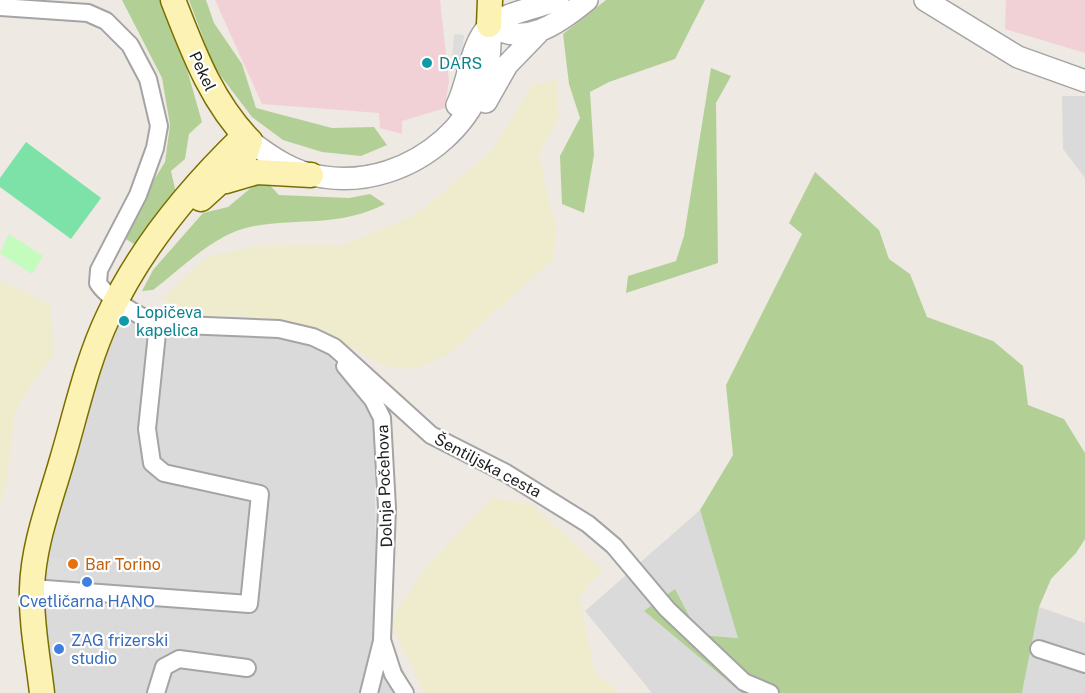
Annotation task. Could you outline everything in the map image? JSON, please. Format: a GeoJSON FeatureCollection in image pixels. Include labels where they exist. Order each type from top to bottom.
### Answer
{"type":"FeatureCollection","features":[{"type":"Feature","properties":{"kind":"main road","name":"Pekel"},"geometry":{"type":"LineString","coordinates":[[174,0],[205,78],[228,116],[247,139]]}},
{"type":"Feature","properties":{"kind":"main road"},"geometry":{"type":"LineString","coordinates":[[489,25],[490,0]]}},
{"type":"Feature","properties":{"kind":"main road"},"geometry":{"type":"LineString","coordinates":[[153,243],[243,161],[247,139]]}},
{"type":"Feature","properties":{"kind":"main road"},"geometry":{"type":"LineString","coordinates":[[42,693],[34,634],[32,588],[45,518],[107,317],[125,306],[153,243],[178,205],[247,139]]}},
{"type":"Feature","properties":{"kind":"main road"},"geometry":{"type":"LineString","coordinates":[[216,186],[233,177],[257,172],[311,175]]}},
{"type":"Feature","properties":{"kind":"street"},"geometry":{"type":"LineString","coordinates":[[416,157],[456,107],[465,88],[480,41],[489,25],[558,0]]}},
{"type":"Feature","properties":{"kind":"street"},"geometry":{"type":"LineString","coordinates":[[247,139],[286,165],[311,175],[338,178],[372,175],[393,169],[434,149],[479,115],[507,64],[538,33],[562,19],[586,0]]}},
{"type":"Feature","properties":{"kind":"street"},"geometry":{"type":"LineString","coordinates":[[925,0],[1018,57],[1085,81]]}},
{"type":"Feature","properties":{"kind":"street"},"geometry":{"type":"LineString","coordinates":[[0,7],[88,13],[106,21],[130,45],[148,79],[159,126],[155,148],[138,195],[98,275],[102,289],[125,306]]}},
{"type":"Feature","properties":{"kind":"street"},"geometry":{"type":"LineString","coordinates":[[489,25],[516,35],[538,33]]}},
{"type":"Feature","properties":{"kind":"street"},"geometry":{"type":"LineString","coordinates":[[454,132],[468,112],[483,81],[491,48],[489,25]]}},
{"type":"Feature","properties":{"kind":"street","name":"Šentiljska cesta"},"geometry":{"type":"LineString","coordinates":[[125,306],[158,324],[279,329],[313,337],[334,347],[431,435],[506,473],[588,524],[614,546],[667,609],[749,688],[770,693]]}},
{"type":"Feature","properties":{"kind":"street"},"geometry":{"type":"LineString","coordinates":[[32,588],[249,604],[260,494],[158,470],[149,453],[147,429],[158,324]]}},
{"type":"Feature","properties":{"kind":"street","name":"Dolnja Počehova"},"geometry":{"type":"LineString","coordinates":[[334,347],[348,371],[373,400],[382,418],[387,499],[382,640],[369,693]]}},
{"type":"Feature","properties":{"kind":"street","name":"Dolnja Počehova"},"geometry":{"type":"LineString","coordinates":[[382,640],[393,674],[405,693]]}},
{"type":"Feature","properties":{"kind":"street"},"geometry":{"type":"LineString","coordinates":[[1039,649],[1085,664]]}},
{"type":"Feature","properties":{"kind":"street"},"geometry":{"type":"LineString","coordinates":[[156,693],[164,667],[179,659],[247,668]]}},
{"type":"Feature","properties":{"kind":"shaded area"},"geometry":{"type":"Polygon","coordinates":[[[215,0],[440,0],[449,81],[445,108],[402,121],[402,134],[380,128],[379,113],[262,104],[215,0]]]}},
{"type":"Feature","properties":{"kind":"shaded area"},"geometry":{"type":"Polygon","coordinates":[[[1006,0],[1085,0],[1085,53],[1005,29],[1006,0]]]}},
{"type":"Feature","properties":{"kind":"shaded area"},"geometry":{"type":"Polygon","coordinates":[[[454,34],[464,35],[461,70],[451,70],[454,34]]]}},
{"type":"Feature","properties":{"kind":"shaded area"},"geometry":{"type":"Polygon","coordinates":[[[557,80],[558,120],[539,152],[550,208],[557,224],[553,259],[448,354],[416,369],[384,366],[332,337],[298,323],[236,315],[168,315],[164,297],[208,256],[258,246],[344,245],[414,216],[491,152],[532,85],[557,80]]]}},
{"type":"Feature","properties":{"kind":"shaded area"},"geometry":{"type":"Polygon","coordinates":[[[1062,96],[1085,96],[1085,178],[1063,149],[1062,96]]]}},
{"type":"Feature","properties":{"kind":"shaded area"},"geometry":{"type":"Polygon","coordinates":[[[0,281],[50,304],[54,354],[30,386],[15,412],[6,485],[0,505],[0,281]]]}},
{"type":"Feature","properties":{"kind":"shaded area"},"geometry":{"type":"Polygon","coordinates":[[[117,315],[172,333],[290,339],[327,353],[374,412],[377,631],[402,667],[413,693],[49,693],[38,578],[51,519],[117,315]]]}},
{"type":"Feature","properties":{"kind":"shaded area"},"geometry":{"type":"Polygon","coordinates":[[[492,498],[532,505],[603,570],[579,597],[595,673],[620,693],[425,693],[390,622],[424,569],[492,498]]]}},
{"type":"Feature","properties":{"kind":"shaded area"},"geometry":{"type":"Polygon","coordinates":[[[700,510],[739,638],[699,635],[644,611],[742,693],[652,693],[585,611],[700,510]]]}},
{"type":"Feature","properties":{"kind":"shaded area"},"geometry":{"type":"Polygon","coordinates":[[[50,558],[64,559],[63,570],[79,572],[77,589],[47,586],[50,558]]]}},
{"type":"Feature","properties":{"kind":"shaded area"},"geometry":{"type":"Polygon","coordinates":[[[1039,607],[1085,623],[1085,693],[1022,693],[1039,607]]]}},
{"type":"Feature","properties":{"kind":"green space"},"geometry":{"type":"Polygon","coordinates":[[[122,0],[163,0],[180,45],[202,122],[189,134],[185,159],[171,171],[176,193],[134,244],[124,238],[132,215],[165,162],[170,125],[162,78],[122,0]]]}},
{"type":"Feature","properties":{"kind":"green space"},"geometry":{"type":"Polygon","coordinates":[[[189,0],[206,0],[214,23],[242,64],[256,108],[332,128],[374,127],[387,145],[361,156],[322,152],[283,140],[252,117],[214,67],[189,0]]]}},
{"type":"Feature","properties":{"kind":"green space"},"geometry":{"type":"Polygon","coordinates":[[[606,0],[705,0],[675,59],[609,82],[590,92],[594,155],[584,213],[562,204],[560,156],[580,118],[569,84],[563,34],[606,0]]]}},
{"type":"Feature","properties":{"kind":"green space"},"geometry":{"type":"Polygon","coordinates":[[[711,68],[731,76],[716,103],[718,263],[626,293],[628,276],[676,261],[684,236],[711,68]]]}},
{"type":"Feature","properties":{"kind":"green space"},"geometry":{"type":"Polygon","coordinates":[[[26,142],[101,198],[71,239],[0,187],[0,178],[26,142]]]}},
{"type":"Feature","properties":{"kind":"green space"},"geometry":{"type":"Polygon","coordinates":[[[815,172],[879,230],[889,259],[910,274],[927,317],[993,341],[1023,366],[1028,405],[1064,419],[1085,453],[1085,539],[1076,553],[1051,579],[1039,607],[1022,693],[742,693],[644,611],[675,589],[699,635],[738,638],[700,510],[733,455],[726,385],[802,234],[789,223],[815,172]]]}},
{"type":"Feature","properties":{"kind":"green space"},"geometry":{"type":"Polygon","coordinates":[[[263,178],[279,195],[349,198],[370,194],[385,204],[352,216],[336,219],[271,224],[239,230],[212,243],[153,290],[142,291],[153,270],[203,213],[228,207],[263,178]]]}},
{"type":"Feature","properties":{"kind":"green space"},"geometry":{"type":"Polygon","coordinates":[[[9,234],[43,256],[32,274],[0,253],[9,234]]]}},
{"type":"Feature","properties":{"kind":"place","name":"DARS"},"geometry":{"type":"Point","coordinates":[427,63]}},
{"type":"Feature","properties":{"kind":"place","name":"Lopičeva kapelica"},"geometry":{"type":"Point","coordinates":[124,321]}},
{"type":"Feature","properties":{"kind":"place","name":"Bar Torino"},"geometry":{"type":"Point","coordinates":[73,564]}},
{"type":"Feature","properties":{"kind":"place","name":"Cvetličarna HANO"},"geometry":{"type":"Point","coordinates":[87,582]}},
{"type":"Feature","properties":{"kind":"place","name":"ZAG frizerski studio"},"geometry":{"type":"Point","coordinates":[59,649]}}]}
